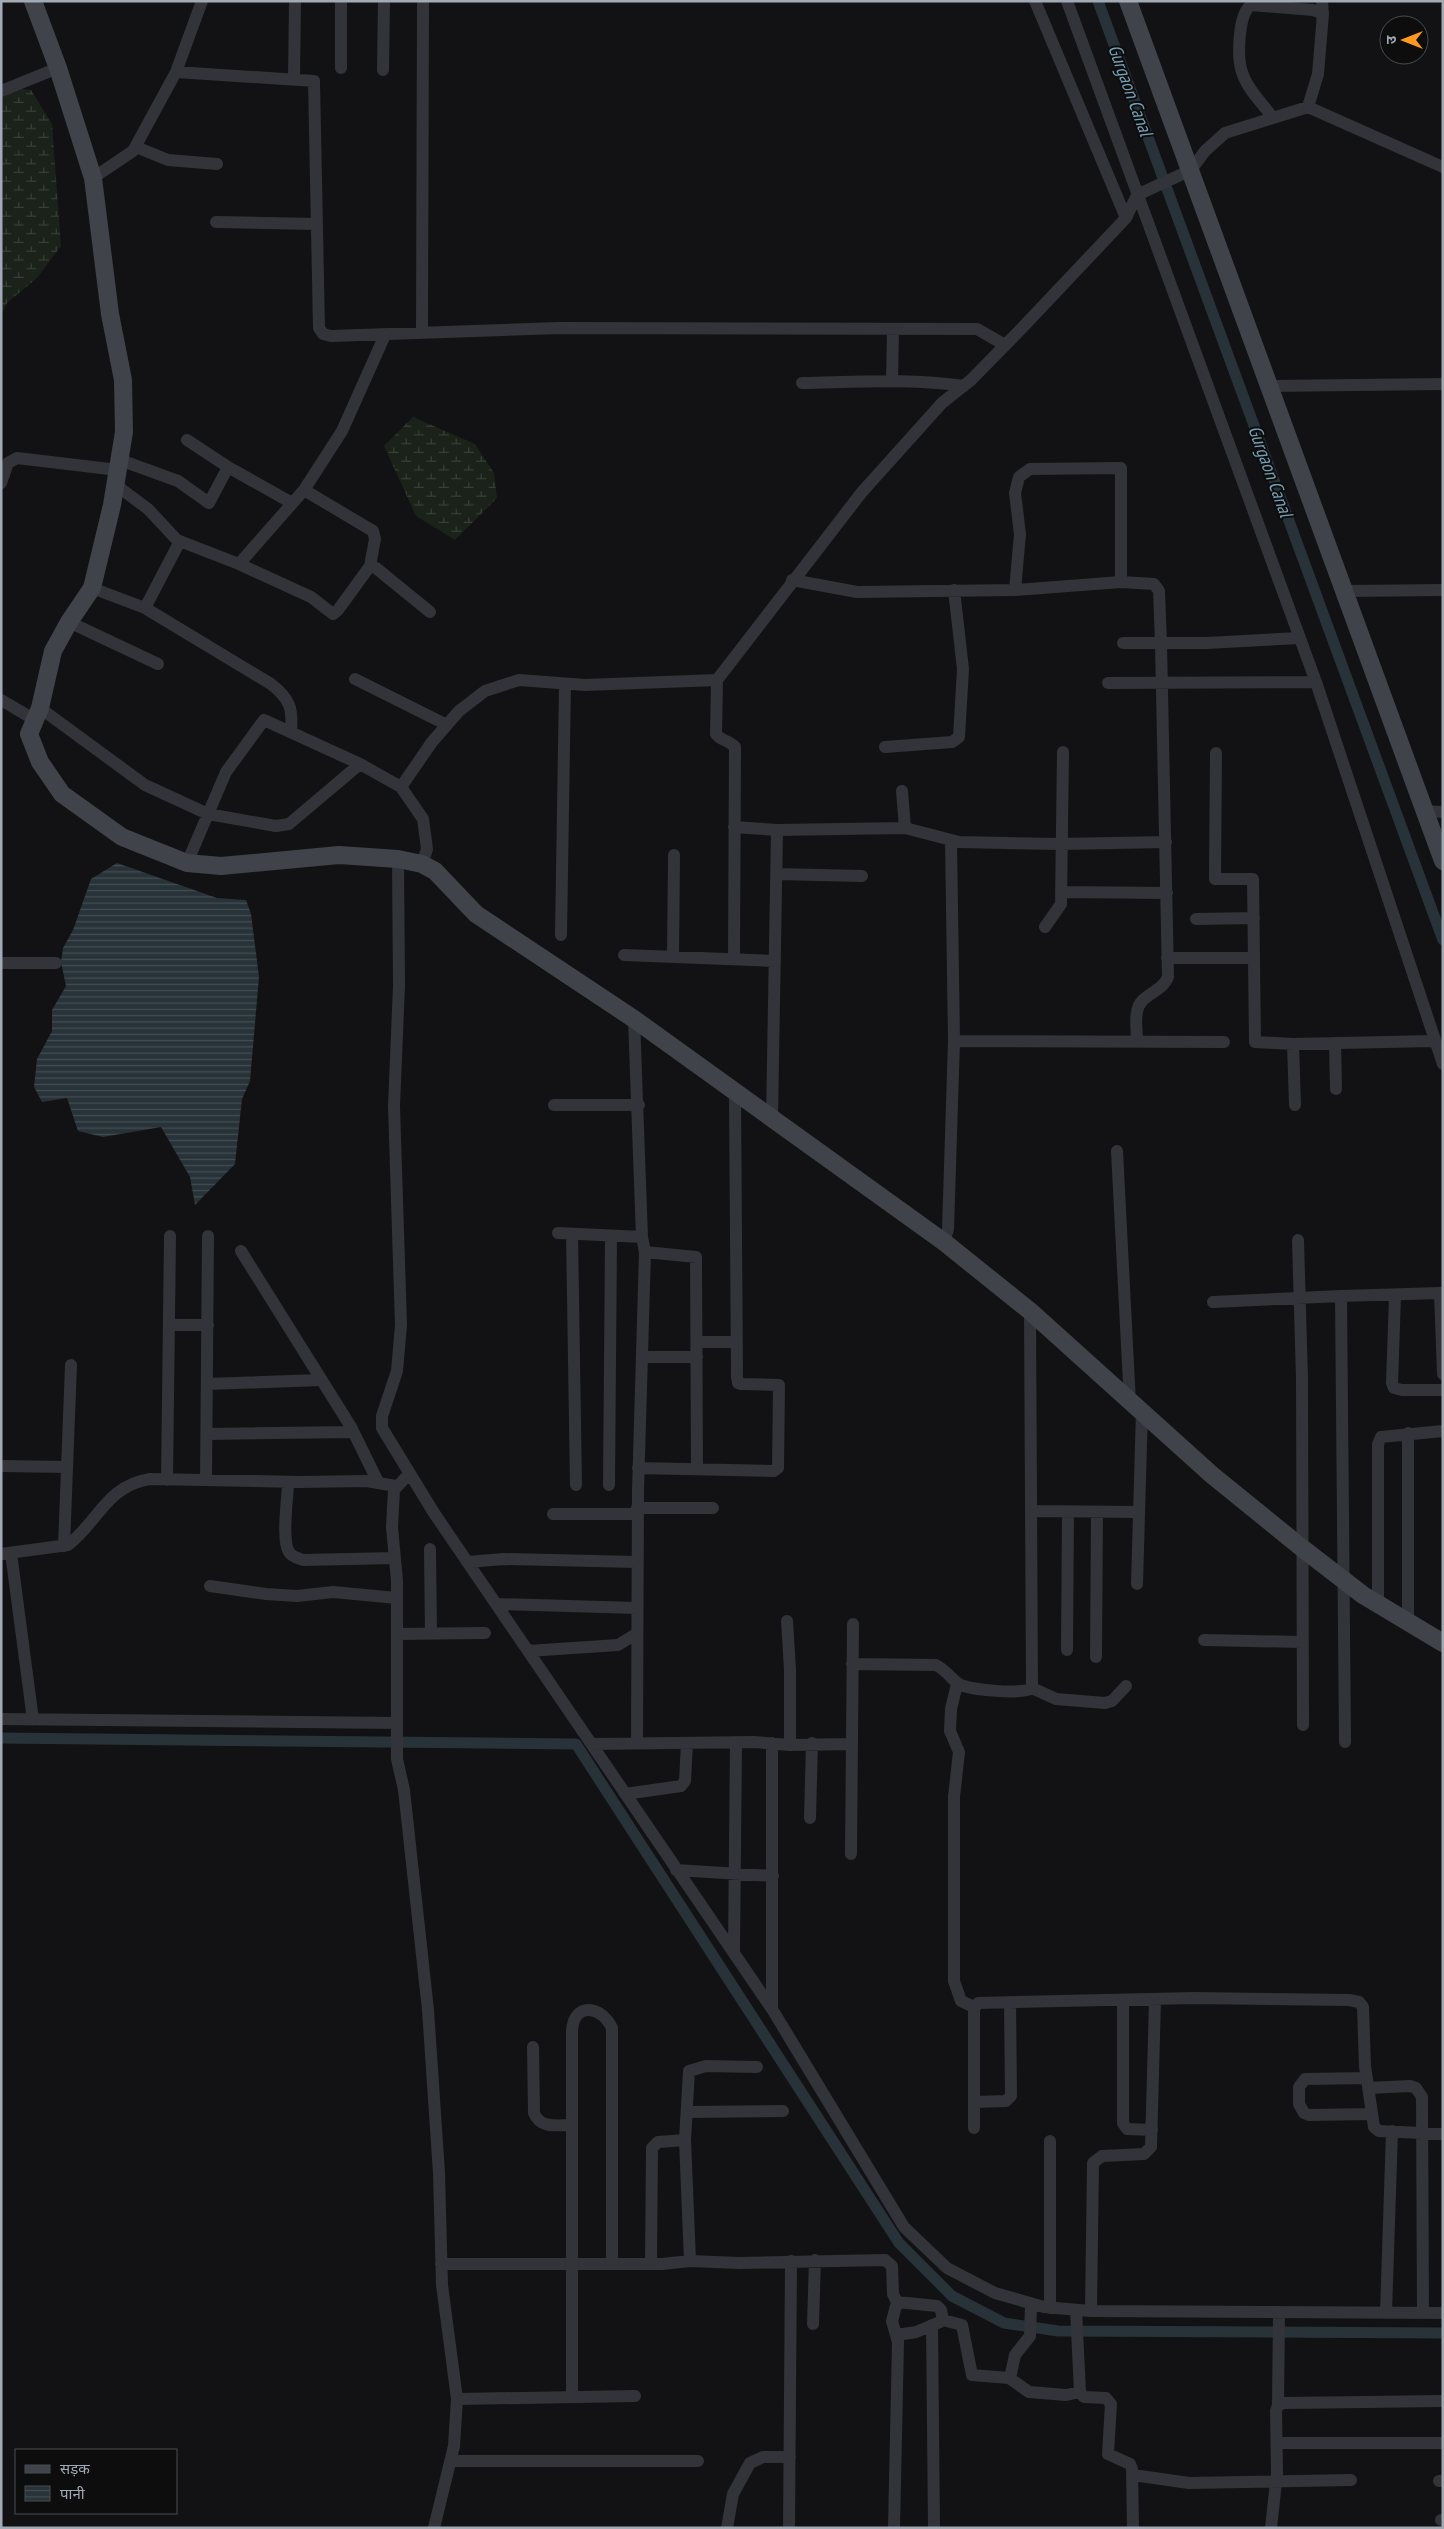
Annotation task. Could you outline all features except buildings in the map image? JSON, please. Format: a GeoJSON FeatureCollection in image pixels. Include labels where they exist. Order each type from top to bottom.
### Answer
{"type":"FeatureCollection","features":[{"type":"Feature","properties":{"kind":"street"},"geometry":{"type":"LineString","coordinates":[[33,1],[58,68],[93,178],[110,314],[123,380],[124,432],[118,472],[92,588],[69,622],[53,651],[37,714],[29,734],[40,762],[62,794],[122,837],[187,863],[221,866],[339,855],[398,859],[422,864],[435,871],[476,914],[634,1019],[735,1094],[772,1118],[944,1242],[1030,1311],[1212,1475],[1302,1548],[1378,1604],[1408,1624],[1443,1643]]}},
{"type":"Feature","properties":{"kind":"street"},"geometry":{"type":"LineString","coordinates":[[93,178],[136,147],[176,72],[202,1]]}},
{"type":"Feature","properties":{"kind":"street"},"geometry":{"type":"LineString","coordinates":[[294,80],[295,1]]}},
{"type":"Feature","properties":{"kind":"street"},"geometry":{"type":"LineString","coordinates":[[341,1],[341,68]]}},
{"type":"Feature","properties":{"kind":"street"},"geometry":{"type":"LineString","coordinates":[[383,70],[384,1]]}},
{"type":"Feature","properties":{"kind":"street"},"geometry":{"type":"LineString","coordinates":[[422,333],[423,1]]}},
{"type":"Feature","properties":{"kind":"street"},"geometry":{"type":"LineString","coordinates":[[1035,1],[1126,218]]}},
{"type":"Feature","properties":{"kind":"street"},"geometry":{"type":"LineString","coordinates":[[1067,1],[1316,682],[1433,1041],[1443,1064]]}},
{"type":"Feature","properties":{"kind":"street"},"geometry":{"type":"LineString","coordinates":[[1128,1],[1443,861]]}},
{"type":"Feature","properties":{"kind":"street"},"geometry":{"type":"LineString","coordinates":[[1308,107],[1318,74],[1323,14],[1322,1]]}},
{"type":"Feature","properties":{"kind":"street"},"geometry":{"type":"LineString","coordinates":[[1273,118],[1242,71],[1241,31],[1245,9],[1250,5],[1313,10],[1323,14]]}},
{"type":"Feature","properties":{"kind":"street"},"geometry":{"type":"LineString","coordinates":[[1,91],[58,68]]}},
{"type":"Feature","properties":{"kind":"street"},"geometry":{"type":"LineString","coordinates":[[176,72],[314,81],[319,328],[323,334],[331,336],[385,335],[559,328],[977,329],[1005,346]]}},
{"type":"Feature","properties":{"kind":"street"},"geometry":{"type":"LineString","coordinates":[[734,959],[735,747],[730,742],[720,739],[716,734],[717,680],[792,580],[862,492],[942,403],[964,386],[1005,346],[1126,218],[1137,195],[1191,170],[1206,151],[1225,133],[1308,107],[1443,167]]}},
{"type":"Feature","properties":{"kind":"street"},"geometry":{"type":"LineString","coordinates":[[136,147],[168,160],[217,164]]}},
{"type":"Feature","properties":{"kind":"street"},"geometry":{"type":"LineString","coordinates":[[216,222],[317,224]]}},
{"type":"Feature","properties":{"kind":"street"},"geometry":{"type":"LineString","coordinates":[[892,381],[893,330]]}},
{"type":"Feature","properties":{"kind":"street"},"geometry":{"type":"LineString","coordinates":[[239,564],[304,490],[342,431],[385,335]]}},
{"type":"Feature","properties":{"kind":"street"},"geometry":{"type":"LineString","coordinates":[[802,382],[941,382],[964,386]]}},
{"type":"Feature","properties":{"kind":"street"},"geometry":{"type":"LineString","coordinates":[[1269,386],[1443,384]]}},
{"type":"Feature","properties":{"kind":"street"},"geometry":{"type":"LineString","coordinates":[[187,440],[228,467],[292,503]]}},
{"type":"Feature","properties":{"kind":"street"},"geometry":{"type":"LineString","coordinates":[[1,483],[8,463],[17,458],[178,480],[209,504],[228,467]]}},
{"type":"Feature","properties":{"kind":"street"},"geometry":{"type":"LineString","coordinates":[[1015,590],[1020,534],[1015,493],[1019,477],[1030,469],[1121,468],[1121,582]]}},
{"type":"Feature","properties":{"kind":"street"},"geometry":{"type":"LineString","coordinates":[[118,472],[148,509],[180,541],[239,564],[311,597],[333,614],[338,610],[370,566],[374,539],[373,531],[304,490]]}},
{"type":"Feature","properties":{"kind":"street"},"geometry":{"type":"LineString","coordinates":[[145,608],[180,541]]}},
{"type":"Feature","properties":{"kind":"street"},"geometry":{"type":"LineString","coordinates":[[370,566],[376,568],[430,612]]}},
{"type":"Feature","properties":{"kind":"street"},"geometry":{"type":"LineString","coordinates":[[792,580],[857,592],[1015,590],[1121,582],[1154,584],[1159,591],[1161,644],[1168,977],[1164,986],[1142,1000],[1136,1010],[1137,1040]]}},
{"type":"Feature","properties":{"kind":"street"},"geometry":{"type":"LineString","coordinates":[[92,588],[145,608],[271,684],[285,696],[293,715],[291,732]]}},
{"type":"Feature","properties":{"kind":"street"},"geometry":{"type":"LineString","coordinates":[[885,747],[952,742],[959,737],[963,669],[954,590]]}},
{"type":"Feature","properties":{"kind":"street"},"geometry":{"type":"LineString","coordinates":[[1344,591],[1443,590]]}},
{"type":"Feature","properties":{"kind":"street"},"geometry":{"type":"LineString","coordinates":[[69,622],[158,664]]}},
{"type":"Feature","properties":{"kind":"street"},"geometry":{"type":"LineString","coordinates":[[1123,643],[1207,643],[1299,638]]}},
{"type":"Feature","properties":{"kind":"street"},"geometry":{"type":"LineString","coordinates":[[355,679],[407,703],[447,725]]}},
{"type":"Feature","properties":{"kind":"street"},"geometry":{"type":"LineString","coordinates":[[401,787],[459,711],[485,691],[519,680],[565,684],[717,680]]}},
{"type":"Feature","properties":{"kind":"street"},"geometry":{"type":"LineString","coordinates":[[1108,683],[1316,682]]}},
{"type":"Feature","properties":{"kind":"street"},"geometry":{"type":"LineString","coordinates":[[561,935],[565,684]]}},
{"type":"Feature","properties":{"kind":"street"},"geometry":{"type":"LineString","coordinates":[[1,700],[37,714],[132,778],[208,814],[276,826],[289,824],[360,764]]}},
{"type":"Feature","properties":{"kind":"street"},"geometry":{"type":"LineString","coordinates":[[187,863],[226,772],[264,720],[360,764],[401,787],[424,819],[427,849],[422,864]]}},
{"type":"Feature","properties":{"kind":"street"},"geometry":{"type":"LineString","coordinates":[[1045,927],[1061,904],[1060,844],[1063,752]]}},
{"type":"Feature","properties":{"kind":"street"},"geometry":{"type":"LineString","coordinates":[[1216,752],[1215,879],[1253,879],[1256,1042],[1293,1044],[1433,1041]]}},
{"type":"Feature","properties":{"kind":"street"},"geometry":{"type":"LineString","coordinates":[[902,791],[905,828]]}},
{"type":"Feature","properties":{"kind":"street"},"geometry":{"type":"LineString","coordinates":[[1424,811],[1443,812]]}},
{"type":"Feature","properties":{"kind":"street"},"geometry":{"type":"LineString","coordinates":[[734,827],[777,830],[905,828],[959,842],[1060,844],[1166,842]]}},
{"type":"Feature","properties":{"kind":"street"},"geometry":{"type":"LineString","coordinates":[[772,1118],[777,830]]}},
{"type":"Feature","properties":{"kind":"street"},"geometry":{"type":"LineString","coordinates":[[944,1242],[948,1229],[954,1040],[951,840]]}},
{"type":"Feature","properties":{"kind":"street"},"geometry":{"type":"LineString","coordinates":[[673,957],[674,855]]}},
{"type":"Feature","properties":{"kind":"street"},"geometry":{"type":"LineString","coordinates":[[398,859],[399,986],[394,1106],[401,1325],[399,1363],[382,1416],[382,1428],[402,1481],[467,1562],[676,1870],[734,1952],[772,2009],[904,2227],[932,2255],[970,2282],[995,2293],[1031,2317]]}},
{"type":"Feature","properties":{"kind":"street"},"geometry":{"type":"LineString","coordinates":[[777,874],[862,876]]}},
{"type":"Feature","properties":{"kind":"street"},"geometry":{"type":"LineString","coordinates":[[1062,892],[1167,893]]}},
{"type":"Feature","properties":{"kind":"street"},"geometry":{"type":"LineString","coordinates":[[1196,919],[1254,918]]}},
{"type":"Feature","properties":{"kind":"street"},"geometry":{"type":"LineString","coordinates":[[624,954],[775,961]]}},
{"type":"Feature","properties":{"kind":"street"},"geometry":{"type":"LineString","coordinates":[[1167,958],[1254,958]]}},
{"type":"Feature","properties":{"kind":"street"},"geometry":{"type":"LineString","coordinates":[[1,963],[56,964]]}},
{"type":"Feature","properties":{"kind":"street"},"geometry":{"type":"LineString","coordinates":[[634,1019],[642,1237],[645,1252],[638,1468],[637,1743]]}},
{"type":"Feature","properties":{"kind":"street"},"geometry":{"type":"LineString","coordinates":[[954,1040],[1224,1042]]}},
{"type":"Feature","properties":{"kind":"street"},"geometry":{"type":"LineString","coordinates":[[1335,1043],[1336,1089]]}},
{"type":"Feature","properties":{"kind":"street"},"geometry":{"type":"LineString","coordinates":[[1293,1044],[1295,1105]]}},
{"type":"Feature","properties":{"kind":"street"},"geometry":{"type":"LineString","coordinates":[[638,1468],[774,1471],[778,1468],[780,1388],[775,1383],[738,1383],[735,1094]]}},
{"type":"Feature","properties":{"kind":"street"},"geometry":{"type":"LineString","coordinates":[[554,1105],[638,1105]]}},
{"type":"Feature","properties":{"kind":"street"},"geometry":{"type":"LineString","coordinates":[[1117,1151],[1136,1407],[1137,1584]]}},
{"type":"Feature","properties":{"kind":"street"},"geometry":{"type":"LineString","coordinates":[[558,1233],[611,1238],[642,1237]]}},
{"type":"Feature","properties":{"kind":"street"},"geometry":{"type":"LineString","coordinates":[[572,1234],[576,1485]]}},
{"type":"Feature","properties":{"kind":"street"},"geometry":{"type":"LineString","coordinates":[[167,1480],[170,1236]]}},
{"type":"Feature","properties":{"kind":"street"},"geometry":{"type":"LineString","coordinates":[[206,1480],[208,1236]]}},
{"type":"Feature","properties":{"kind":"street"},"geometry":{"type":"LineString","coordinates":[[609,1484],[611,1238]]}},
{"type":"Feature","properties":{"kind":"street"},"geometry":{"type":"LineString","coordinates":[[1298,1240],[1303,1725]]}},
{"type":"Feature","properties":{"kind":"street"},"geometry":{"type":"LineString","coordinates":[[241,1252],[353,1432],[378,1482]]}},
{"type":"Feature","properties":{"kind":"street"},"geometry":{"type":"LineString","coordinates":[[645,1252],[696,1257],[697,1469]]}},
{"type":"Feature","properties":{"kind":"street"},"geometry":{"type":"LineString","coordinates":[[1213,1302],[1442,1293],[1443,1374]]}},
{"type":"Feature","properties":{"kind":"street"},"geometry":{"type":"LineString","coordinates":[[1341,1296],[1345,1742]]}},
{"type":"Feature","properties":{"kind":"street"},"geometry":{"type":"LineString","coordinates":[[1395,1296],[1392,1383],[1394,1388],[1402,1390],[1443,1390]]}},
{"type":"Feature","properties":{"kind":"street"},"geometry":{"type":"LineString","coordinates":[[1030,1311],[1032,1688]]}},
{"type":"Feature","properties":{"kind":"street"},"geometry":{"type":"LineString","coordinates":[[168,1326],[208,1326]]}},
{"type":"Feature","properties":{"kind":"street"},"geometry":{"type":"LineString","coordinates":[[697,1342],[737,1342]]}},
{"type":"Feature","properties":{"kind":"street"},"geometry":{"type":"LineString","coordinates":[[642,1358],[697,1358]]}},
{"type":"Feature","properties":{"kind":"street"},"geometry":{"type":"LineString","coordinates":[[64,1546],[71,1366]]}},
{"type":"Feature","properties":{"kind":"street"},"geometry":{"type":"LineString","coordinates":[[208,1384],[321,1380]]}},
{"type":"Feature","properties":{"kind":"street"},"geometry":{"type":"LineString","coordinates":[[1378,1604],[1378,1444],[1381,1437],[1443,1431]]}},
{"type":"Feature","properties":{"kind":"street"},"geometry":{"type":"LineString","coordinates":[[207,1434],[353,1432]]}},
{"type":"Feature","properties":{"kind":"street"},"geometry":{"type":"LineString","coordinates":[[1408,1433],[1408,1624]]}},
{"type":"Feature","properties":{"kind":"street"},"geometry":{"type":"LineString","coordinates":[[1,1466],[67,1467]]}},
{"type":"Feature","properties":{"kind":"street"},"geometry":{"type":"LineString","coordinates":[[33,1720],[6,1553],[64,1546],[76,1539],[110,1497],[134,1482],[167,1480],[402,1481]]}},
{"type":"Feature","properties":{"kind":"street"},"geometry":{"type":"LineString","coordinates":[[402,1481],[392,1527],[397,1598],[397,1748],[404,1790],[428,2010],[439,2173],[444,2304],[458,2399],[457,2430],[452,2461],[434,2528]]}},
{"type":"Feature","properties":{"kind":"street"},"geometry":{"type":"LineString","coordinates":[[288,1482],[286,1534],[288,1552],[292,1556],[302,1560],[395,1558]]}},
{"type":"Feature","properties":{"kind":"street"},"geometry":{"type":"LineString","coordinates":[[553,1514],[713,1508]]}},
{"type":"Feature","properties":{"kind":"street"},"geometry":{"type":"LineString","coordinates":[[1031,1511],[1138,1512]]}},
{"type":"Feature","properties":{"kind":"street"},"geometry":{"type":"LineString","coordinates":[[1067,1650],[1068,1512]]}},
{"type":"Feature","properties":{"kind":"street"},"geometry":{"type":"LineString","coordinates":[[1096,1657],[1097,1512]]}},
{"type":"Feature","properties":{"kind":"street"},"geometry":{"type":"LineString","coordinates":[[430,1549],[431,1634]]}},
{"type":"Feature","properties":{"kind":"street"},"geometry":{"type":"LineString","coordinates":[[467,1562],[504,1559],[637,1562]]}},
{"type":"Feature","properties":{"kind":"street"},"geometry":{"type":"LineString","coordinates":[[210,1586],[266,1594],[297,1596],[333,1592],[397,1598]]}},
{"type":"Feature","properties":{"kind":"street"},"geometry":{"type":"LineString","coordinates":[[496,1604],[636,1608]]}},
{"type":"Feature","properties":{"kind":"street"},"geometry":{"type":"LineString","coordinates":[[787,1621],[790,1670],[790,1745]]}},
{"type":"Feature","properties":{"kind":"street"},"geometry":{"type":"LineString","coordinates":[[851,1854],[853,1624]]}},
{"type":"Feature","properties":{"kind":"street"},"geometry":{"type":"LineString","coordinates":[[397,1634],[485,1633]]}},
{"type":"Feature","properties":{"kind":"street"},"geometry":{"type":"LineString","coordinates":[[528,1651],[618,1645],[636,1634]]}},
{"type":"Feature","properties":{"kind":"street"},"geometry":{"type":"LineString","coordinates":[[1204,1640],[1302,1642]]}},
{"type":"Feature","properties":{"kind":"street"},"geometry":{"type":"LineString","coordinates":[[852,1664],[936,1665],[944,1668],[957,1684],[966,1688],[1020,1692],[1032,1688],[1056,1699],[1105,1703],[1112,1700],[1126,1686]]}},
{"type":"Feature","properties":{"kind":"street"},"geometry":{"type":"LineString","coordinates":[[957,1684],[951,1709],[950,1731],[959,1752],[954,1797],[954,1981],[961,2001],[974,2007]]}},
{"type":"Feature","properties":{"kind":"street"},"geometry":{"type":"LineString","coordinates":[[1,1719],[397,1726]]}},
{"type":"Feature","properties":{"kind":"street"},"geometry":{"type":"LineString","coordinates":[[592,1744],[736,1742],[790,1745],[812,1743],[851,1744]]}},
{"type":"Feature","properties":{"kind":"street"},"geometry":{"type":"LineString","coordinates":[[734,1952],[736,1742]]}},
{"type":"Feature","properties":{"kind":"street"},"geometry":{"type":"LineString","coordinates":[[625,1794],[681,1786],[686,1781],[687,1743]]}},
{"type":"Feature","properties":{"kind":"street"},"geometry":{"type":"LineString","coordinates":[[772,1743],[772,2009]]}},
{"type":"Feature","properties":{"kind":"street"},"geometry":{"type":"LineString","coordinates":[[810,1818],[812,1743]]}},
{"type":"Feature","properties":{"kind":"street"},"geometry":{"type":"LineString","coordinates":[[676,1870],[773,1876]]}},
{"type":"Feature","properties":{"kind":"street"},"geometry":{"type":"LineString","coordinates":[[974,2128],[974,2007],[976,2004],[983,2002],[1209,1998],[1359,2002],[1363,2011],[1367,2083],[1376,2129],[1443,2134]]}},
{"type":"Feature","properties":{"kind":"street"},"geometry":{"type":"LineString","coordinates":[[1092,2311],[1093,2163],[1102,2156],[1138,2155],[1148,2152],[1151,2147],[1155,2000]]}},
{"type":"Feature","properties":{"kind":"street"},"geometry":{"type":"LineString","coordinates":[[1123,2001],[1122,2123],[1127,2129],[1152,2130]]}},
{"type":"Feature","properties":{"kind":"street"},"geometry":{"type":"LineString","coordinates":[[974,2102],[1006,2101],[1011,2096],[1010,2002]]}},
{"type":"Feature","properties":{"kind":"street"},"geometry":{"type":"LineString","coordinates":[[572,2396],[572,2022],[578,2013],[595,2011],[605,2018],[612,2028],[612,2264]]}},
{"type":"Feature","properties":{"kind":"street"},"geometry":{"type":"LineString","coordinates":[[533,2046],[534,2113],[536,2119],[545,2124],[572,2125]]}},
{"type":"Feature","properties":{"kind":"street"},"geometry":{"type":"LineString","coordinates":[[690,2261],[685,2140],[688,2075],[693,2068],[706,2066],[757,2067]]}},
{"type":"Feature","properties":{"kind":"street"},"geometry":{"type":"LineString","coordinates":[[1372,2114],[1309,2115],[1301,2110],[1299,2087],[1306,2079],[1367,2083],[1416,2088],[1422,2097],[1423,2313]]}},
{"type":"Feature","properties":{"kind":"street"},"geometry":{"type":"LineString","coordinates":[[687,2112],[783,2111]]}},
{"type":"Feature","properties":{"kind":"street"},"geometry":{"type":"LineString","coordinates":[[1386,2313],[1392,2131]]}},
{"type":"Feature","properties":{"kind":"street"},"geometry":{"type":"LineString","coordinates":[[651,2264],[652,2148],[658,2142],[685,2140]]}},
{"type":"Feature","properties":{"kind":"street"},"geometry":{"type":"LineString","coordinates":[[1050,2141],[1050,2308]]}},
{"type":"Feature","properties":{"kind":"street"},"geometry":{"type":"LineString","coordinates":[[813,2324],[815,2260]]}},
{"type":"Feature","properties":{"kind":"street"},"geometry":{"type":"LineString","coordinates":[[789,2528],[791,2261]]}},
{"type":"Feature","properties":{"kind":"street"},"geometry":{"type":"LineString","coordinates":[[441,2264],[888,2261],[892,2266],[894,2294],[897,2302],[892,2321],[897,2334],[894,2528]]}},
{"type":"Feature","properties":{"kind":"street"},"geometry":{"type":"LineString","coordinates":[[897,2302],[937,2306],[941,2310],[938,2323],[934,2528]]}},
{"type":"Feature","properties":{"kind":"street"},"geometry":{"type":"LineString","coordinates":[[1031,2317],[1050,2308],[1092,2311],[1443,2313]]}},
{"type":"Feature","properties":{"kind":"street"},"geometry":{"type":"LineString","coordinates":[[1076,2310],[1080,2392],[1084,2397],[1109,2400],[1111,2407],[1108,2454],[1130,2464],[1133,2475],[1133,2528]]}},
{"type":"Feature","properties":{"kind":"street"},"geometry":{"type":"LineString","coordinates":[[1272,2528],[1277,2481],[1278,2313]]}},
{"type":"Feature","properties":{"kind":"street"},"geometry":{"type":"LineString","coordinates":[[1010,2378],[1015,2355],[1028,2341],[1031,2317]]}},
{"type":"Feature","properties":{"kind":"street"},"geometry":{"type":"LineString","coordinates":[[897,2334],[916,2332],[938,2323],[959,2323],[964,2328],[972,2376],[1010,2378],[1029,2392],[1066,2395],[1080,2392]]}},
{"type":"Feature","properties":{"kind":"street"},"geometry":{"type":"LineString","coordinates":[[458,2399],[635,2396]]}},
{"type":"Feature","properties":{"kind":"street"},"geometry":{"type":"LineString","coordinates":[[1278,2405],[1284,2403],[1443,2401]]}},
{"type":"Feature","properties":{"kind":"street"},"geometry":{"type":"LineString","coordinates":[[1277,2443],[1443,2443]]}},
{"type":"Feature","properties":{"kind":"street"},"geometry":{"type":"LineString","coordinates":[[727,2528],[733,2494],[750,2462],[763,2457],[790,2457]]}},
{"type":"Feature","properties":{"kind":"street"},"geometry":{"type":"LineString","coordinates":[[452,2461],[698,2461]]}},
{"type":"Feature","properties":{"kind":"street"},"geometry":{"type":"LineString","coordinates":[[1133,2475],[1189,2483],[1351,2480]]}},
{"type":"Feature","properties":{"kind":"green space"},"geometry":{"type":"Polygon","coordinates":[[[1,86],[31,90],[52,124],[61,246],[37,278],[7,303],[1,315],[1,86]]]}},
{"type":"Feature","properties":{"kind":"green space"},"geometry":{"type":"Polygon","coordinates":[[[413,417],[475,444],[494,473],[497,498],[455,540],[416,516],[384,446],[413,417]]]}},
{"type":"Feature","properties":{"kind":"water"},"geometry":{"type":"Polygon","coordinates":[[[117,863],[217,898],[246,900],[251,914],[259,977],[250,1081],[242,1099],[235,1164],[195,1205],[190,1177],[161,1127],[103,1137],[78,1131],[67,1098],[42,1102],[34,1087],[37,1059],[52,1031],[52,1010],[66,986],[61,962],[63,948],[73,930],[91,879],[117,863]]]}},
{"type":"Feature","properties":{"kind":"waterway","name":"Gurgaon Canal"},"geometry":{"type":"LineString","coordinates":[[1098,1],[1443,940]]}},
{"type":"Feature","properties":{"kind":"waterway"},"geometry":{"type":"LineString","coordinates":[[1,1738],[576,1744],[899,2243],[952,2296],[1004,2323],[1058,2331],[1443,2333]]}}]}
